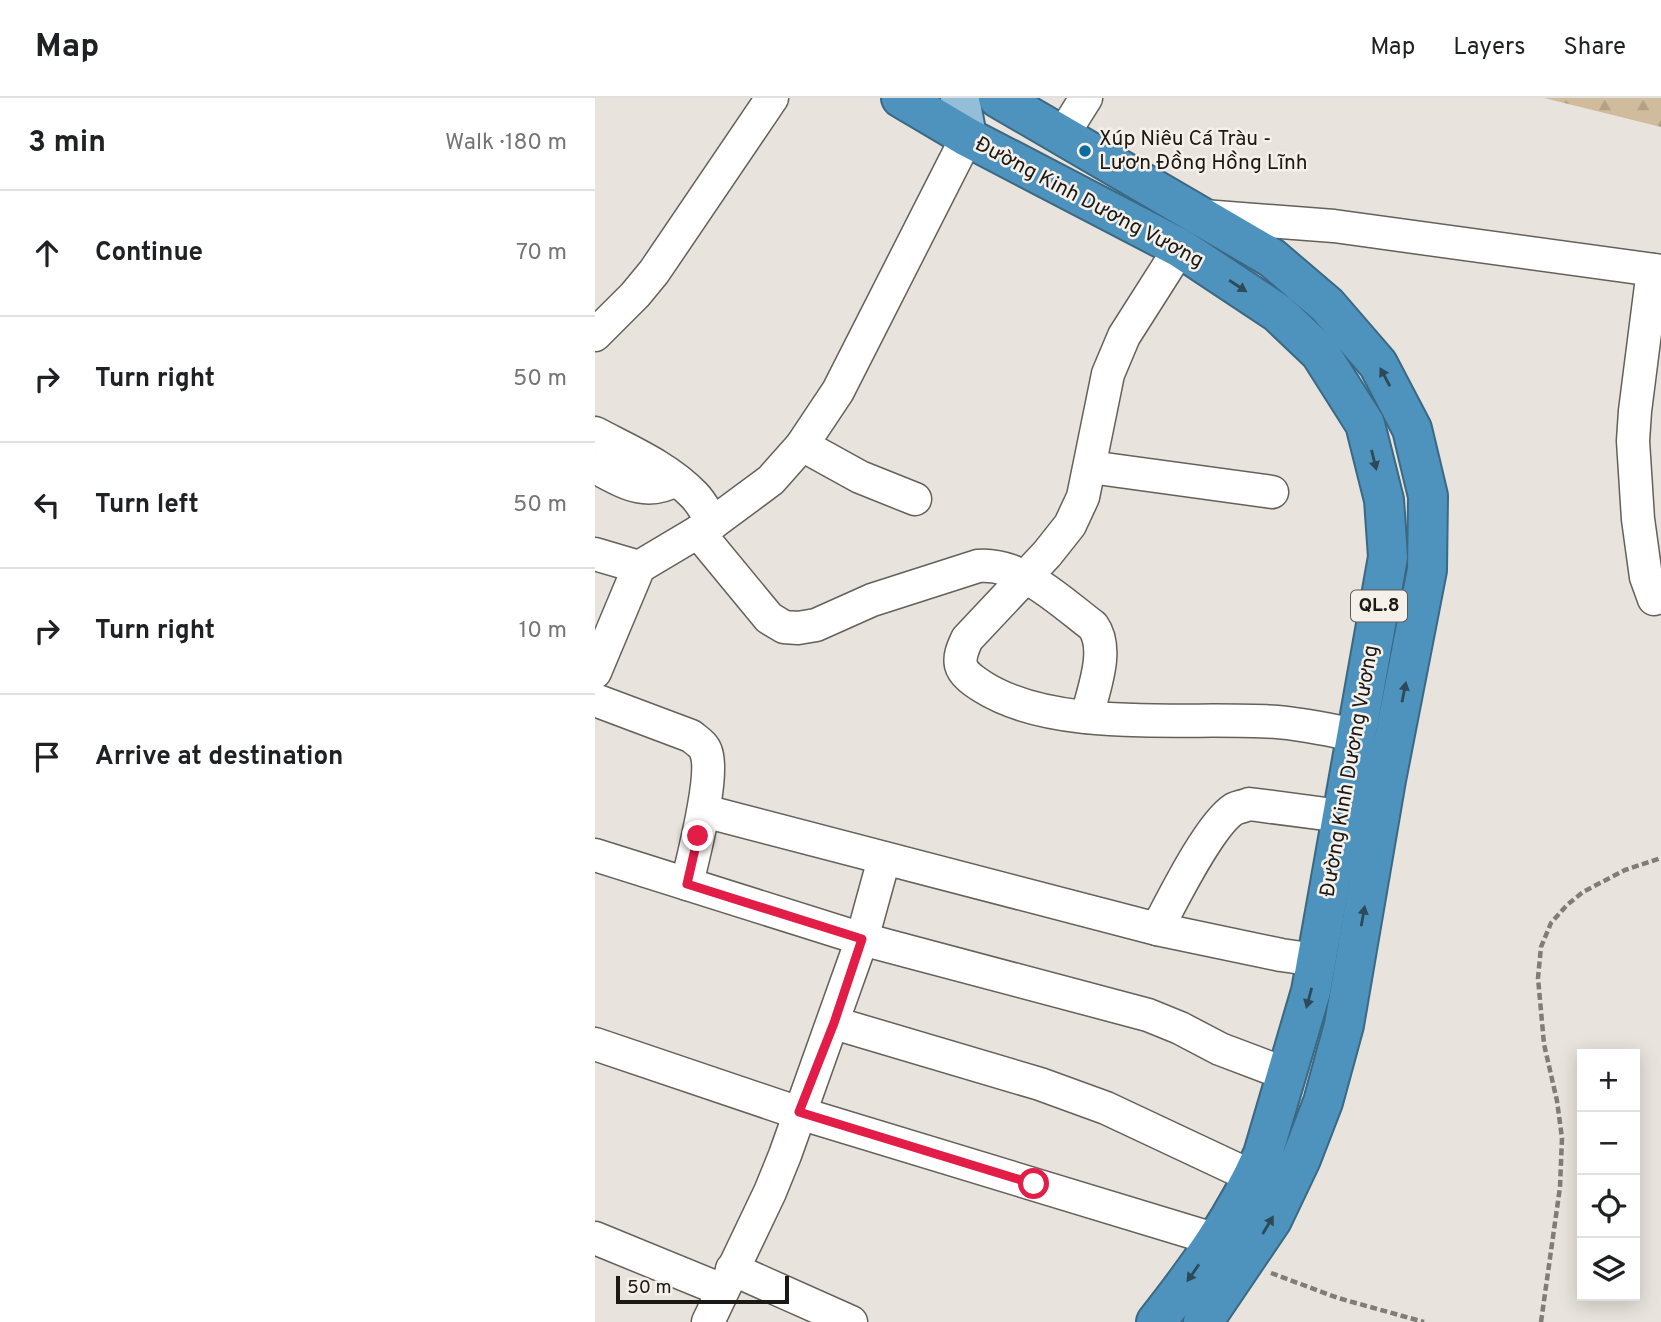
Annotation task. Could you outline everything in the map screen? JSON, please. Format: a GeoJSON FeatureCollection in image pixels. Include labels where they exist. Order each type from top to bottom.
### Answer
{"type":"FeatureCollection","features":[{"type":"Feature","properties":{"kind":"highway","name":"Đường Kinh Dương Vương"},"geometry":{"type":"LineString","coordinates":[[901,98],[967,136],[1189,232],[1272,258],[1327,305],[1378,364],[1412,429],[1428,496],[1427,570],[1344,1025],[1323,1101],[1301,1159],[1272,1220],[1230,1252],[1156,1322]]}},
{"type":"Feature","properties":{"kind":"highway","name":"Đường Kinh Dương Vương"},"geometry":{"type":"LineString","coordinates":[[998,98],[1062,136],[1189,232],[1320,353],[1365,424],[1384,500],[1388,557],[1311,991],[1263,1154],[1203,1322]]}},
{"type":"Feature","properties":{"kind":"main road"},"geometry":{"type":"LineString","coordinates":[[960,98],[967,136]]}},
{"type":"Feature","properties":{"kind":"main road"},"geometry":{"type":"LineString","coordinates":[[1353,750],[1389,770]]}},
{"type":"Feature","properties":{"kind":"street"},"geometry":{"type":"LineString","coordinates":[[595,335],[655,272],[772,98]]}},
{"type":"Feature","properties":{"kind":"street"},"geometry":{"type":"LineString","coordinates":[[1062,136],[1086,98]]}},
{"type":"Feature","properties":{"kind":"street"},"geometry":{"type":"LineString","coordinates":[[595,672],[639,567],[706,527],[771,480],[802,445],[838,391],[967,136]]}},
{"type":"Feature","properties":{"kind":"street"},"geometry":{"type":"LineString","coordinates":[[1353,750],[1277,722],[1163,721],[1087,717],[1040,710],[1002,699],[974,681],[961,667],[961,652],[967,639],[1070,526],[1083,497],[1108,374],[1124,336],[1189,232],[1334,226],[1554,254],[1657,271],[1635,411],[1633,441],[1638,519],[1646,577],[1654,599]]}},
{"type":"Feature","properties":{"kind":"street"},"geometry":{"type":"LineString","coordinates":[[595,433],[656,465],[695,496],[706,527],[769,618],[783,627],[816,625],[872,600],[978,566],[989,565],[1025,577],[1093,626],[1098,633],[1101,642],[1099,661],[1087,717]]}},
{"type":"Feature","properties":{"kind":"street"},"geometry":{"type":"LineString","coordinates":[[802,445],[860,477],[915,499]]}},
{"type":"Feature","properties":{"kind":"street"},"geometry":{"type":"LineString","coordinates":[[595,467],[625,482],[647,489],[662,487],[677,480]]}},
{"type":"Feature","properties":{"kind":"street"},"geometry":{"type":"LineString","coordinates":[[1090,467],[1272,492]]}},
{"type":"Feature","properties":{"kind":"street"},"geometry":{"type":"LineString","coordinates":[[595,554],[639,567]]}},
{"type":"Feature","properties":{"kind":"street"},"geometry":{"type":"LineString","coordinates":[[595,700],[691,736],[701,743],[707,752],[704,811],[687,884]]}},
{"type":"Feature","properties":{"kind":"street"},"geometry":{"type":"LineString","coordinates":[[1157,929],[1220,822],[1235,808],[1249,804],[1341,816]]}},
{"type":"Feature","properties":{"kind":"street"},"geometry":{"type":"LineString","coordinates":[[704,811],[1157,929],[1281,956],[1316,960]]}},
{"type":"Feature","properties":{"kind":"street"},"geometry":{"type":"LineString","coordinates":[[595,855],[862,939],[1147,1015],[1180,1028],[1220,1049],[1286,1074]]}},
{"type":"Feature","properties":{"kind":"street"},"geometry":{"type":"LineString","coordinates":[[708,1322],[770,1192],[834,1023],[862,939],[884,859]]}},
{"type":"Feature","properties":{"kind":"street"},"geometry":{"type":"LineString","coordinates":[[834,1023],[1040,1084],[1106,1108],[1253,1177]]}},
{"type":"Feature","properties":{"kind":"street"},"geometry":{"type":"LineString","coordinates":[[595,1044],[1230,1252]]}},
{"type":"Feature","properties":{"kind":"street"},"geometry":{"type":"LineString","coordinates":[[595,1238],[851,1322]]}},
{"type":"Feature","properties":{"kind":"path"},"geometry":{"type":"LineString","coordinates":[[1541,1322],[1560,1187],[1562,1139],[1557,1101],[1544,1044],[1538,978],[1541,947],[1551,923],[1583,892],[1625,870],[1661,858]]}},
{"type":"Feature","properties":{"kind":"path"},"geometry":{"type":"LineString","coordinates":[[1230,1252],[1338,1298],[1424,1322]]}},
{"type":"Feature","properties":{"kind":"green space"},"geometry":{"type":"Polygon","coordinates":[[[1544,98],[1661,98],[1661,127],[1544,98]]]}},
{"type":"Feature","properties":{"kind":"place","name":"Xúp Niêu Cá Tràu - Lươn Đồng Hồng Lĩnh"},"geometry":{"type":"Point","coordinates":[1085,151]}},
{"type":"Feature","properties":{"kind":"route"},"geometry":{"type":"LineString","coordinates":[[698,836],[687,884],[862,939],[834,1023],[799,1112],[1034,1184]]}}]}
